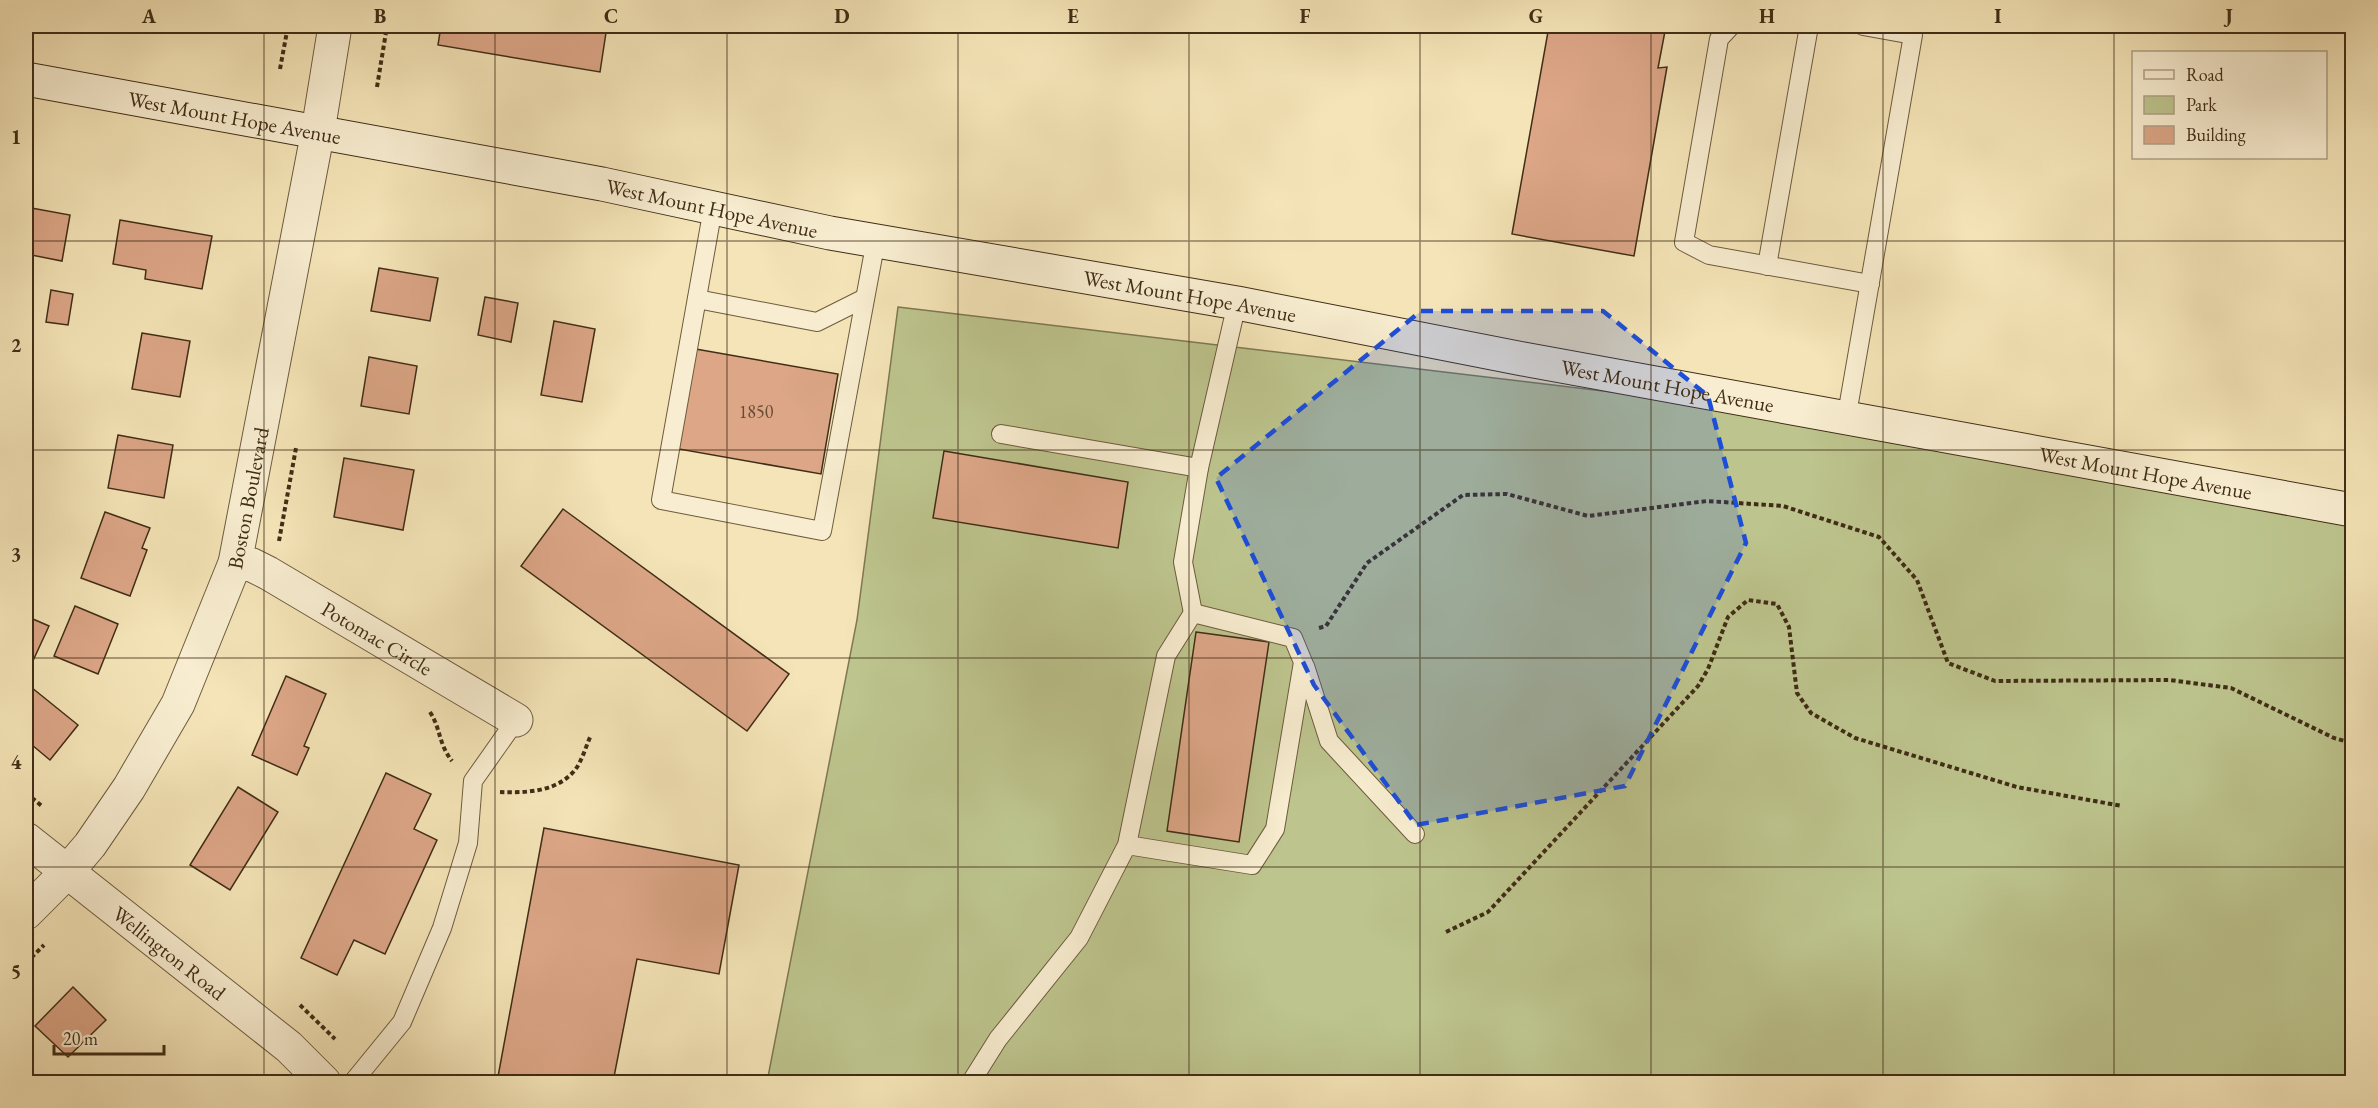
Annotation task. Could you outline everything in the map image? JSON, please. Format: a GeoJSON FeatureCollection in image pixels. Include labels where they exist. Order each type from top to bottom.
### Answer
{"type":"FeatureCollection","features":[{"type":"Feature","properties":{"kind":"street","name":"Boston Boulevard"},"geometry":{"type":"LineString","coordinates":[[26,914],[67,872],[129,788],[178,704],[235,562],[318,131],[335,26]]}},
{"type":"Feature","properties":{"kind":"street","name":"West Mount Hope Avenue"},"geometry":{"type":"LineString","coordinates":[[26,79],[602,184],[876,240],[1237,303],[1344,326],[1846,420],[2352,510]]}},
{"type":"Feature","properties":{"kind":"street","name":"Potomac Circle"},"geometry":{"type":"LineString","coordinates":[[235,562],[252,565],[268,573],[516,720]]}},
{"type":"Feature","properties":{"kind":"street","name":"Wellington Road"},"geometry":{"type":"LineString","coordinates":[[26,839],[290,1047],[324,1083]]}},
{"type":"Feature","properties":{"kind":"lane"},"geometry":{"type":"LineString","coordinates":[[1767,266],[1809,26]]}},
{"type":"Feature","properties":{"kind":"lane"},"geometry":{"type":"LineString","coordinates":[[1846,420],[1913,35],[1863,26]]}},
{"type":"Feature","properties":{"kind":"lane"},"geometry":{"type":"LineString","coordinates":[[1725,32],[1684,242],[1710,255],[1870,284]]}},
{"type":"Feature","properties":{"kind":"lane"},"geometry":{"type":"LineString","coordinates":[[713,208],[661,500],[822,531],[876,240]]}},
{"type":"Feature","properties":{"kind":"lane"},"geometry":{"type":"LineString","coordinates":[[697,299],[817,322],[865,298]]}},
{"type":"Feature","properties":{"kind":"lane"},"geometry":{"type":"LineString","coordinates":[[971,1083],[998,1039],[1079,938],[1128,845],[1166,656],[1193,613],[1183,562],[1199,468],[1237,303]]}},
{"type":"Feature","properties":{"kind":"lane"},"geometry":{"type":"LineString","coordinates":[[1001,434],[1199,468]]}},
{"type":"Feature","properties":{"kind":"lane"},"geometry":{"type":"LineString","coordinates":[[1193,613],[1293,638],[1329,741],[1414,834]]}},
{"type":"Feature","properties":{"kind":"lane"},"geometry":{"type":"LineString","coordinates":[[1128,845],[1252,865],[1275,830],[1303,662]]}},
{"type":"Feature","properties":{"kind":"lane"},"geometry":{"type":"LineString","coordinates":[[354,1083],[402,1022],[442,927],[468,843],[473,781],[516,720]]}},
{"type":"Feature","properties":{"kind":"path"},"geometry":{"type":"LineString","coordinates":[[280,69],[288,26]]}},
{"type":"Feature","properties":{"kind":"path"},"geometry":{"type":"LineString","coordinates":[[377,87],[387,26]]}},
{"type":"Feature","properties":{"kind":"path"},"geometry":{"type":"LineString","coordinates":[[1293,638],[1326,626],[1367,563],[1463,495],[1507,494],[1588,516],[1707,501],[1783,506],[1879,537],[1917,580],[1948,663],[1995,681],[2169,680],[2231,688],[2334,738],[2352,743]]}},
{"type":"Feature","properties":{"kind":"path"},"geometry":{"type":"LineString","coordinates":[[1446,932],[1488,912],[1698,686],[1708,669],[1728,617],[1748,600],[1777,604],[1789,627],[1797,693],[1811,713],[1855,738],[2017,787],[2122,806]]}},
{"type":"Feature","properties":{"kind":"highlighted area"},"geometry":{"type":"Polygon","coordinates":[[[1421,311],[1603,311],[1708,396],[1746,543],[1625,786],[1416,825],[1314,685],[1216,478],[1421,311]]]}},
{"type":"Feature","properties":{"kind":"green space"},"geometry":{"type":"Polygon","coordinates":[[[898,307],[1846,420],[2352,509],[2352,1082],[767,1082],[857,620],[898,307]]]}},
{"type":"Feature","properties":{"kind":"building"},"geometry":{"type":"Polygon","coordinates":[[[441,26],[607,26],[600,72],[438,45],[441,26]]]}},
{"type":"Feature","properties":{"kind":"building"},"geometry":{"type":"Polygon","coordinates":[[[1549,26],[1666,26],[1658,68],[1667,67],[1634,256],[1512,234],[1549,26]]]}},
{"type":"Feature","properties":{"kind":"building"},"geometry":{"type":"Polygon","coordinates":[[[26,207],[70,215],[62,261],[26,254],[26,207]]]}},
{"type":"Feature","properties":{"kind":"building"},"geometry":{"type":"Polygon","coordinates":[[[120,220],[212,236],[202,289],[145,279],[146,270],[113,264],[120,220]]]}},
{"type":"Feature","properties":{"kind":"building"},"geometry":{"type":"Polygon","coordinates":[[[379,268],[438,278],[430,321],[371,311],[379,268]]]}},
{"type":"Feature","properties":{"kind":"building"},"geometry":{"type":"Polygon","coordinates":[[[51,290],[73,294],[68,325],[46,322],[51,290]]]}},
{"type":"Feature","properties":{"kind":"building"},"geometry":{"type":"Polygon","coordinates":[[[485,297],[518,303],[511,342],[478,335],[485,297]]]}},
{"type":"Feature","properties":{"kind":"building"},"geometry":{"type":"Polygon","coordinates":[[[554,321],[595,329],[582,402],[541,395],[554,321]]]}},
{"type":"Feature","properties":{"kind":"building"},"geometry":{"type":"Polygon","coordinates":[[[142,333],[190,341],[180,397],[132,389],[142,333]]]}},
{"type":"Feature","properties":{"kind":"building"},"geometry":{"type":"Polygon","coordinates":[[[690,348],[838,374],[821,474],[673,448],[690,348]]]}},
{"type":"Feature","properties":{"kind":"building"},"geometry":{"type":"Polygon","coordinates":[[[369,357],[417,366],[409,414],[361,406],[369,357]]]}},
{"type":"Feature","properties":{"kind":"building"},"geometry":{"type":"Polygon","coordinates":[[[118,435],[173,445],[164,498],[108,488],[118,435]]]}},
{"type":"Feature","properties":{"kind":"building"},"geometry":{"type":"Polygon","coordinates":[[[944,451],[1128,482],[1118,548],[933,518],[944,451]]]}},
{"type":"Feature","properties":{"kind":"building"},"geometry":{"type":"Polygon","coordinates":[[[344,458],[414,470],[403,530],[334,517],[344,458]]]}},
{"type":"Feature","properties":{"kind":"building"},"geometry":{"type":"Polygon","coordinates":[[[563,509],[789,674],[747,731],[521,566],[563,509]]]}},
{"type":"Feature","properties":{"kind":"building"},"geometry":{"type":"Polygon","coordinates":[[[105,512],[150,528],[142,548],[147,550],[130,596],[81,578],[105,512]]]}},
{"type":"Feature","properties":{"kind":"building"},"geometry":{"type":"Polygon","coordinates":[[[75,606],[118,624],[98,674],[54,656],[75,606]]]}},
{"type":"Feature","properties":{"kind":"building"},"geometry":{"type":"Polygon","coordinates":[[[26,616],[49,626],[31,665],[26,663],[26,616]]]}},
{"type":"Feature","properties":{"kind":"building"},"geometry":{"type":"Polygon","coordinates":[[[1196,632],[1269,642],[1239,842],[1167,831],[1196,632]]]}},
{"type":"Feature","properties":{"kind":"building"},"geometry":{"type":"Polygon","coordinates":[[[286,676],[326,694],[304,746],[309,748],[297,775],[252,755],[286,676]]]}},
{"type":"Feature","properties":{"kind":"building"},"geometry":{"type":"Polygon","coordinates":[[[26,683],[78,725],[50,760],[26,740],[26,683]]]}},
{"type":"Feature","properties":{"kind":"building"},"geometry":{"type":"Polygon","coordinates":[[[386,773],[431,794],[414,829],[437,840],[385,954],[354,940],[337,975],[301,958],[386,773]]]}},
{"type":"Feature","properties":{"kind":"building"},"geometry":{"type":"Polygon","coordinates":[[[238,787],[278,812],[230,890],[190,865],[238,787]]]}},
{"type":"Feature","properties":{"kind":"building"},"geometry":{"type":"Polygon","coordinates":[[[544,828],[739,865],[719,974],[637,959],[613,1082],[497,1082],[544,828]]]}},
{"type":"Feature","properties":{"kind":"building"},"geometry":{"type":"Polygon","coordinates":[[[73,987],[106,1020],[68,1057],[35,1026],[73,987]]]}},
{"type":"Feature","properties":{"kind":"building"},"geometry":{"type":"Polygon","coordinates":[[[76,1075],[83,1082],[67,1082],[76,1075]]]}}]}
